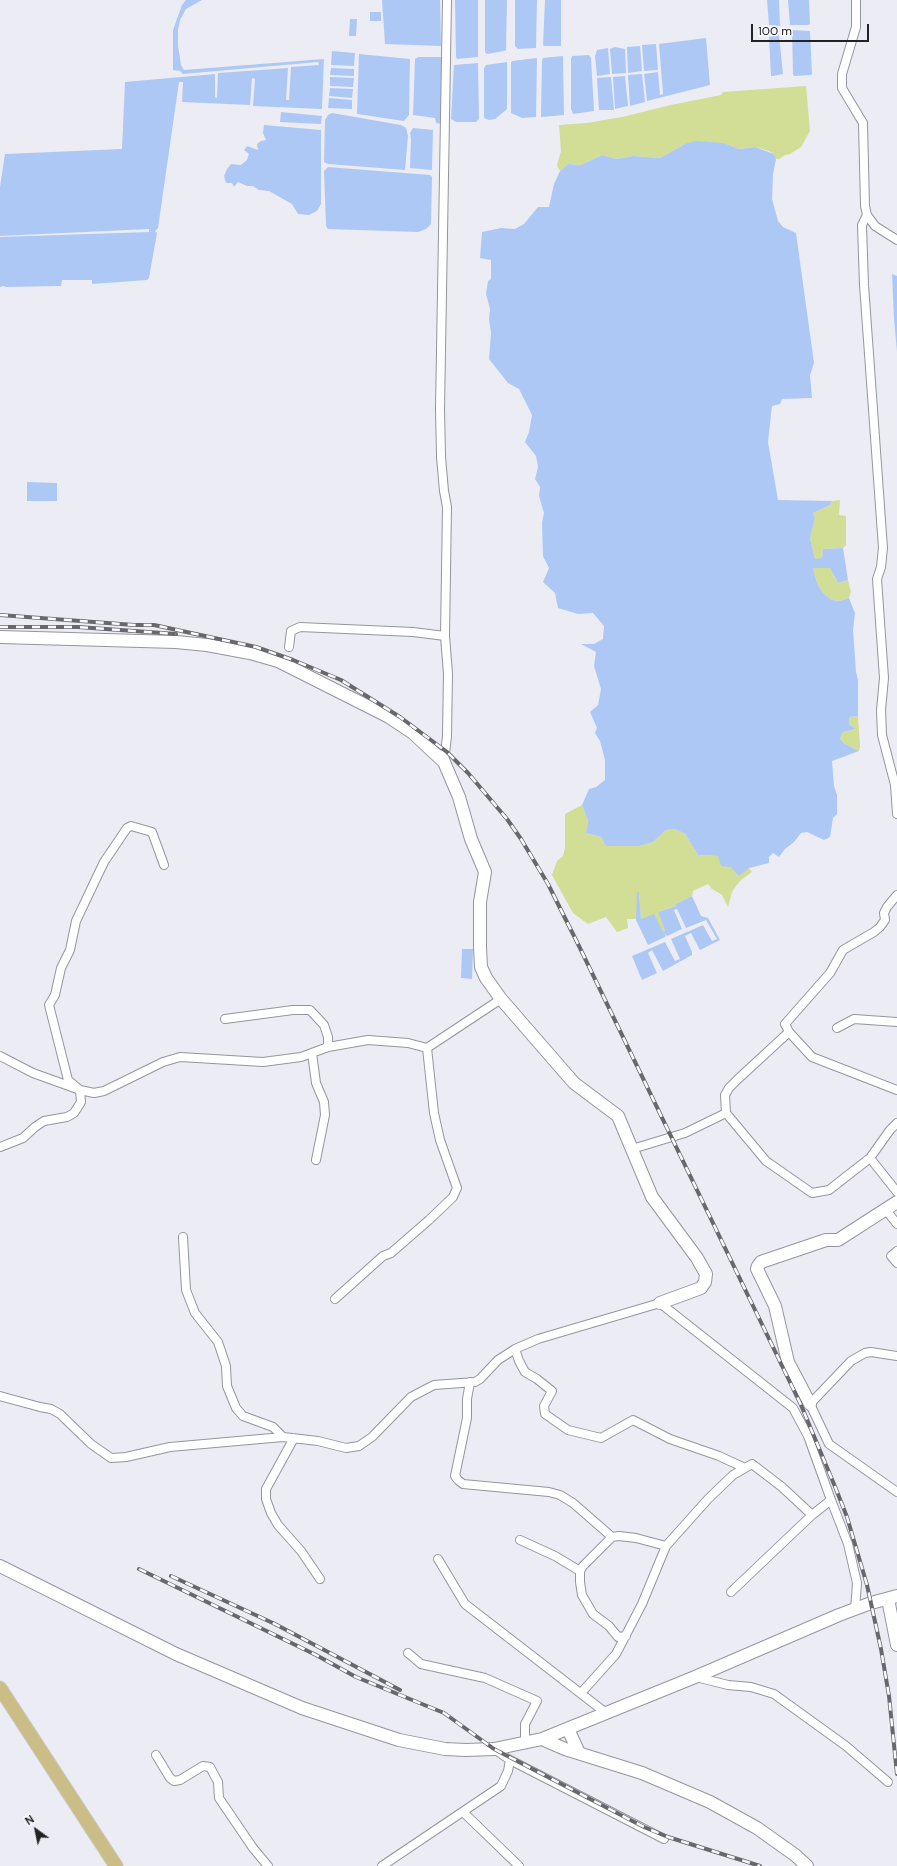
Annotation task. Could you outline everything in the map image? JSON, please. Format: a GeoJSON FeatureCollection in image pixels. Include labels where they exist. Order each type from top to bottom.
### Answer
{"type":"FeatureCollection","features":[{"type":"Feature","properties":{"kind":"main road"},"geometry":{"type":"LineString","coordinates":[[0,1688],[116,1866]]}},
{"type":"Feature","properties":{"kind":"street"},"geometry":{"type":"LineString","coordinates":[[444,762],[447,744],[448,674],[445,636],[447,507],[441,457],[440,409],[447,0]]}},
{"type":"Feature","properties":{"kind":"street"},"geometry":{"type":"LineString","coordinates":[[856,0],[856,27],[842,74],[842,88],[863,123],[865,206],[867,215],[875,226],[897,240]]}},
{"type":"Feature","properties":{"kind":"street"},"geometry":{"type":"LineString","coordinates":[[867,215],[862,225],[864,286],[883,548],[878,579],[884,678],[881,710],[882,736],[895,785],[897,814]]}},
{"type":"Feature","properties":{"kind":"street"},"geometry":{"type":"LineString","coordinates":[[289,648],[291,631],[300,627],[413,632],[445,636]]}},
{"type":"Feature","properties":{"kind":"street"},"geometry":{"type":"LineString","coordinates":[[0,637],[176,642],[207,645],[271,659],[292,666],[389,717],[413,734],[444,762],[459,797],[471,839],[485,872],[480,921],[481,967],[486,978],[501,999],[574,1083],[618,1116],[652,1197],[697,1258],[706,1274],[705,1282],[701,1288],[538,1339],[515,1349],[498,1360],[480,1379],[475,1382],[434,1385],[422,1390],[411,1397],[372,1437],[359,1446],[346,1448],[283,1437],[170,1447],[126,1457],[111,1458],[91,1444],[60,1414],[51,1408],[40,1407],[0,1396]]}},
{"type":"Feature","properties":{"kind":"street"},"geometry":{"type":"LineString","coordinates":[[0,1147],[23,1138],[44,1121],[67,1117],[74,1113],[81,1102],[80,1090],[68,1080],[50,1005],[55,995],[61,968],[70,950],[76,921],[104,862],[127,828],[131,826],[152,832],[164,865]]}},
{"type":"Feature","properties":{"kind":"street"},"geometry":{"type":"LineString","coordinates":[[897,895],[887,907],[884,913],[885,920],[880,927],[868,936],[842,950],[830,973],[807,997],[785,1024],[789,1032],[812,1057],[897,1090]]}},
{"type":"Feature","properties":{"kind":"street"},"geometry":{"type":"LineString","coordinates":[[0,1056],[33,1073],[80,1090],[94,1093],[104,1091],[163,1062],[180,1057],[263,1062],[301,1057],[328,1047],[368,1040],[408,1043],[427,1048],[501,999]]}},
{"type":"Feature","properties":{"kind":"street"},"geometry":{"type":"LineString","coordinates":[[225,1019],[293,1010],[310,1010],[324,1025],[328,1037],[328,1047]]}},
{"type":"Feature","properties":{"kind":"street"},"geometry":{"type":"LineString","coordinates":[[836,1028],[854,1019],[897,1022]]}},
{"type":"Feature","properties":{"kind":"street"},"geometry":{"type":"LineString","coordinates":[[789,1032],[729,1088],[726,1095],[726,1113],[766,1160],[812,1193],[828,1190],[870,1158],[890,1130],[897,1123]]}},
{"type":"Feature","properties":{"kind":"street"},"geometry":{"type":"LineString","coordinates":[[335,1299],[383,1256],[391,1253],[428,1220],[453,1197],[457,1188],[440,1140],[434,1113],[427,1048]]}},
{"type":"Feature","properties":{"kind":"street"},"geometry":{"type":"LineString","coordinates":[[312,1054],[316,1083],[324,1102],[325,1115],[316,1160]]}},
{"type":"Feature","properties":{"kind":"street"},"geometry":{"type":"LineString","coordinates":[[632,1149],[685,1133],[726,1113]]}},
{"type":"Feature","properties":{"kind":"street"},"geometry":{"type":"LineString","coordinates":[[870,1158],[897,1192]]}},
{"type":"Feature","properties":{"kind":"street"},"geometry":{"type":"LineString","coordinates":[[897,1202],[838,1240],[826,1240],[761,1262],[757,1270],[774,1306],[788,1362],[829,1444],[897,1492]]}},
{"type":"Feature","properties":{"kind":"street"},"geometry":{"type":"LineString","coordinates":[[886,1210],[897,1224]]}},
{"type":"Feature","properties":{"kind":"street"},"geometry":{"type":"LineString","coordinates":[[183,1237],[186,1290],[196,1313],[218,1342],[226,1366],[227,1386],[236,1408],[243,1416],[273,1428],[283,1437]]}},
{"type":"Feature","properties":{"kind":"street"},"geometry":{"type":"LineString","coordinates":[[897,1252],[892,1256],[897,1263]]}},
{"type":"Feature","properties":{"kind":"street"},"geometry":{"type":"LineString","coordinates":[[660,1302],[793,1408],[808,1436],[848,1544],[857,1583],[855,1610]]}},
{"type":"Feature","properties":{"kind":"street"},"geometry":{"type":"LineString","coordinates":[[515,1349],[525,1372],[552,1391],[544,1406],[545,1414],[568,1430],[601,1438],[633,1420],[670,1438],[719,1456],[745,1468]]}},
{"type":"Feature","properties":{"kind":"street"},"geometry":{"type":"LineString","coordinates":[[810,1404],[851,1361],[860,1356],[871,1352],[897,1356]]}},
{"type":"Feature","properties":{"kind":"street"},"geometry":{"type":"LineString","coordinates":[[470,1382],[467,1399],[467,1418],[456,1476],[458,1480],[463,1484],[549,1492],[560,1495],[573,1503],[612,1537]]}},
{"type":"Feature","properties":{"kind":"street"},"geometry":{"type":"LineString","coordinates":[[294,1438],[266,1489],[266,1499],[271,1513],[278,1525],[301,1551],[320,1579]]}},
{"type":"Feature","properties":{"kind":"street"},"geometry":{"type":"LineString","coordinates":[[581,1693],[616,1654],[642,1604],[666,1546],[708,1499],[733,1475],[752,1464],[782,1487],[812,1515]]}},
{"type":"Feature","properties":{"kind":"street"},"geometry":{"type":"LineString","coordinates":[[731,1592],[812,1515],[831,1500]]}},
{"type":"Feature","properties":{"kind":"street"},"geometry":{"type":"LineString","coordinates":[[626,1636],[618,1637],[609,1626],[593,1614],[582,1595],[580,1571],[583,1566],[612,1537],[619,1536],[636,1538],[666,1546]]}},
{"type":"Feature","properties":{"kind":"street"},"geometry":{"type":"LineString","coordinates":[[520,1540],[555,1556],[580,1571]]}},
{"type":"Feature","properties":{"kind":"street"},"geometry":{"type":"LineString","coordinates":[[438,1559],[465,1604],[606,1713]]}},
{"type":"Feature","properties":{"kind":"street"},"geometry":{"type":"LineString","coordinates":[[0,1566],[176,1654],[302,1708],[400,1740],[445,1749],[494,1749],[525,1744],[542,1739],[695,1677],[838,1615],[892,1597],[897,1645]]}},
{"type":"Feature","properties":{"kind":"street"},"geometry":{"type":"LineString","coordinates":[[0,1572],[14,1572]]}},
{"type":"Feature","properties":{"kind":"street"},"geometry":{"type":"LineString","coordinates":[[408,1653],[421,1664],[485,1678],[537,1701],[525,1724],[525,1744]]}},
{"type":"Feature","properties":{"kind":"street"},"geometry":{"type":"LineString","coordinates":[[695,1677],[728,1685],[751,1687],[774,1694],[846,1746],[888,1782]]}},
{"type":"Feature","properties":{"kind":"street"},"geometry":{"type":"LineString","coordinates":[[568,1729],[579,1753]]}},
{"type":"Feature","properties":{"kind":"street"},"geometry":{"type":"LineString","coordinates":[[542,1739],[579,1753],[642,1773],[710,1802],[757,1828],[795,1855],[807,1866]]}},
{"type":"Feature","properties":{"kind":"street"},"geometry":{"type":"LineString","coordinates":[[494,1749],[510,1760],[664,1839]]}},
{"type":"Feature","properties":{"kind":"street"},"geometry":{"type":"LineString","coordinates":[[156,1755],[170,1778],[174,1781],[180,1780],[203,1766],[210,1767],[218,1782],[219,1798],[253,1848],[268,1866]]}},
{"type":"Feature","properties":{"kind":"street"},"geometry":{"type":"LineString","coordinates":[[382,1866],[501,1786],[508,1771],[510,1760]]}},
{"type":"Feature","properties":{"kind":"street"},"geometry":{"type":"LineString","coordinates":[[463,1812],[519,1866]]}},
{"type":"Feature","properties":{"kind":"green space"},"geometry":{"type":"Polygon","coordinates":[[[806,86],[810,131],[801,147],[779,159],[776,159],[774,154],[769,151],[755,147],[739,149],[724,143],[685,144],[660,158],[633,156],[616,159],[602,155],[581,165],[568,164],[560,171],[557,165],[561,151],[559,125],[587,123],[622,117],[721,95],[723,92],[806,86]]]}},
{"type":"Feature","properties":{"kind":"green space"},"geometry":{"type":"Polygon","coordinates":[[[840,500],[839,515],[846,516],[846,545],[843,548],[823,549],[822,559],[815,559],[810,538],[815,518],[813,513],[830,505],[832,501],[840,500]]]}},
{"type":"Feature","properties":{"kind":"green space"},"geometry":{"type":"Polygon","coordinates":[[[813,568],[830,568],[838,583],[848,580],[851,592],[849,598],[840,601],[832,600],[823,593],[817,583],[813,568]]]}},
{"type":"Feature","properties":{"kind":"green space"},"geometry":{"type":"Polygon","coordinates":[[[858,716],[859,751],[845,744],[840,739],[843,732],[856,729],[849,724],[849,717],[858,716]]]}},
{"type":"Feature","properties":{"kind":"green space"},"geometry":{"type":"Polygon","coordinates":[[[582,805],[588,821],[586,833],[601,837],[606,846],[639,846],[653,842],[666,830],[675,829],[685,834],[698,855],[718,856],[749,868],[752,872],[741,880],[736,886],[732,892],[728,907],[722,895],[712,889],[708,884],[693,891],[692,896],[676,904],[676,906],[658,912],[665,931],[663,933],[641,919],[639,892],[637,919],[627,919],[628,928],[617,932],[606,917],[588,924],[573,913],[552,875],[557,861],[563,856],[565,848],[565,814],[582,805]]]}},
{"type":"Feature","properties":{"kind":"water"},"geometry":{"type":"Polygon","coordinates":[[[186,0],[202,0],[186,9],[180,20],[178,30],[178,46],[181,65],[184,70],[324,59],[322,109],[253,106],[255,79],[252,78],[250,105],[182,102],[183,82],[179,82],[158,228],[155,231],[157,233],[149,278],[147,280],[92,284],[92,280],[62,280],[61,286],[0,287],[0,237],[149,232],[149,229],[0,236],[0,187],[5,154],[122,149],[125,82],[215,74],[215,97],[217,98],[218,73],[288,68],[286,100],[289,100],[291,67],[319,65],[318,62],[183,74],[180,71],[173,70],[173,30],[182,5],[186,0]]]}},
{"type":"Feature","properties":{"kind":"water"},"geometry":{"type":"Polygon","coordinates":[[[382,0],[440,0],[441,46],[385,44],[382,0]]]}},
{"type":"Feature","properties":{"kind":"water"},"geometry":{"type":"Polygon","coordinates":[[[455,0],[478,0],[478,57],[457,59],[456,57],[455,0]]]}},
{"type":"Feature","properties":{"kind":"water"},"geometry":{"type":"Polygon","coordinates":[[[485,0],[507,0],[506,50],[504,51],[487,54],[485,52],[485,0]]]}},
{"type":"Feature","properties":{"kind":"water"},"geometry":{"type":"Polygon","coordinates":[[[515,0],[537,0],[536,48],[518,49],[515,46],[515,0]]]}},
{"type":"Feature","properties":{"kind":"water"},"geometry":{"type":"Polygon","coordinates":[[[545,0],[561,0],[561,46],[543,45],[545,0]]]}},
{"type":"Feature","properties":{"kind":"water"},"geometry":{"type":"Polygon","coordinates":[[[767,0],[779,0],[780,26],[769,25],[767,0]]]}},
{"type":"Feature","properties":{"kind":"water"},"geometry":{"type":"Polygon","coordinates":[[[788,0],[809,0],[810,24],[790,25],[788,0]]]}},
{"type":"Feature","properties":{"kind":"water"},"geometry":{"type":"Polygon","coordinates":[[[370,12],[381,12],[381,21],[370,21],[370,12]]]}},
{"type":"Feature","properties":{"kind":"water"},"geometry":{"type":"Polygon","coordinates":[[[350,19],[357,19],[356,36],[349,36],[350,19]]]}},
{"type":"Feature","properties":{"kind":"water"},"geometry":{"type":"Polygon","coordinates":[[[792,30],[810,31],[812,74],[810,75],[794,76],[793,74],[792,30]]]}},
{"type":"Feature","properties":{"kind":"water"},"geometry":{"type":"Polygon","coordinates":[[[779,35],[783,74],[771,76],[769,37],[779,35]]]}},
{"type":"Feature","properties":{"kind":"water"},"geometry":{"type":"Polygon","coordinates":[[[706,38],[710,85],[647,101],[644,74],[658,72],[660,95],[663,94],[659,44],[706,38]]]}},
{"type":"Feature","properties":{"kind":"water"},"geometry":{"type":"Polygon","coordinates":[[[656,44],[658,70],[644,71],[642,45],[656,44]]]}},
{"type":"Feature","properties":{"kind":"water"},"geometry":{"type":"Polygon","coordinates":[[[640,46],[642,71],[628,73],[627,47],[640,46]]]}},
{"type":"Feature","properties":{"kind":"water"},"geometry":{"type":"Polygon","coordinates":[[[615,47],[625,49],[626,73],[612,74],[610,49],[615,47]]]}},
{"type":"Feature","properties":{"kind":"water"},"geometry":{"type":"Polygon","coordinates":[[[608,48],[610,74],[597,76],[595,56],[597,50],[608,48]]]}},
{"type":"Feature","properties":{"kind":"water"},"geometry":{"type":"Polygon","coordinates":[[[332,51],[355,53],[354,66],[331,65],[332,51]]]}},
{"type":"Feature","properties":{"kind":"water"},"geometry":{"type":"Polygon","coordinates":[[[359,54],[410,59],[409,115],[404,121],[357,114],[359,54]]]}},
{"type":"Feature","properties":{"kind":"water"},"geometry":{"type":"Polygon","coordinates":[[[589,55],[591,58],[594,111],[573,114],[571,109],[571,59],[572,56],[589,55]]]}},
{"type":"Feature","properties":{"kind":"water"},"geometry":{"type":"Polygon","coordinates":[[[563,56],[564,115],[541,117],[542,60],[543,58],[563,56]]]}},
{"type":"Feature","properties":{"kind":"water"},"geometry":{"type":"Polygon","coordinates":[[[418,57],[441,57],[441,124],[436,123],[435,118],[413,115],[415,59],[418,57]]]}},
{"type":"Feature","properties":{"kind":"water"},"geometry":{"type":"Polygon","coordinates":[[[537,58],[536,117],[522,118],[511,113],[511,63],[512,61],[537,58]]]}},
{"type":"Feature","properties":{"kind":"water"},"geometry":{"type":"Polygon","coordinates":[[[507,62],[507,109],[495,119],[489,120],[484,118],[484,68],[486,65],[507,62]]]}},
{"type":"Feature","properties":{"kind":"water"},"geometry":{"type":"Polygon","coordinates":[[[478,63],[479,119],[476,122],[456,122],[451,119],[454,65],[478,63]]]}},
{"type":"Feature","properties":{"kind":"water"},"geometry":{"type":"Polygon","coordinates":[[[331,68],[354,69],[354,76],[330,75],[331,68]]]}},
{"type":"Feature","properties":{"kind":"water"},"geometry":{"type":"Polygon","coordinates":[[[642,74],[645,102],[630,106],[628,75],[642,74]]]}},
{"type":"Feature","properties":{"kind":"water"},"geometry":{"type":"Polygon","coordinates":[[[625,76],[628,106],[615,109],[613,77],[625,76]]]}},
{"type":"Feature","properties":{"kind":"water"},"geometry":{"type":"Polygon","coordinates":[[[330,77],[354,78],[353,87],[330,86],[330,77]]]}},
{"type":"Feature","properties":{"kind":"water"},"geometry":{"type":"Polygon","coordinates":[[[611,77],[614,110],[599,110],[597,78],[611,77]]]}},
{"type":"Feature","properties":{"kind":"water"},"geometry":{"type":"Polygon","coordinates":[[[330,88],[353,89],[352,98],[329,96],[330,88]]]}},
{"type":"Feature","properties":{"kind":"water"},"geometry":{"type":"Polygon","coordinates":[[[329,98],[352,100],[352,109],[328,108],[329,98]]]}},
{"type":"Feature","properties":{"kind":"water"},"geometry":{"type":"Polygon","coordinates":[[[281,112],[322,116],[321,124],[280,122],[281,112]]]}},
{"type":"Feature","properties":{"kind":"water"},"geometry":{"type":"Polygon","coordinates":[[[332,113],[401,125],[406,128],[408,136],[405,170],[328,164],[324,162],[325,120],[328,115],[332,113]]]}},
{"type":"Feature","properties":{"kind":"water"},"geometry":{"type":"Polygon","coordinates":[[[264,125],[321,130],[321,204],[317,211],[309,215],[298,214],[292,204],[269,191],[259,190],[253,186],[247,186],[238,182],[234,187],[232,183],[226,183],[224,176],[231,164],[241,165],[247,160],[249,154],[244,150],[247,146],[258,150],[257,144],[266,140],[263,133],[264,125]]]}},
{"type":"Feature","properties":{"kind":"water"},"geometry":{"type":"Polygon","coordinates":[[[413,128],[433,130],[432,170],[410,168],[410,133],[413,128]]]}},
{"type":"Feature","properties":{"kind":"water"},"geometry":{"type":"Polygon","coordinates":[[[695,141],[724,143],[739,149],[755,147],[774,154],[776,159],[773,174],[772,199],[778,221],[783,227],[796,233],[814,363],[810,375],[812,398],[782,399],[780,404],[772,406],[768,442],[778,500],[832,501],[830,505],[813,513],[815,518],[810,538],[815,559],[822,558],[823,549],[843,548],[848,580],[838,583],[830,568],[813,568],[817,583],[823,593],[832,600],[840,601],[849,598],[855,613],[853,630],[858,680],[858,716],[849,717],[849,724],[856,729],[843,732],[840,739],[845,744],[859,751],[832,761],[834,786],[837,795],[837,814],[833,818],[830,837],[824,840],[807,832],[801,833],[779,857],[773,853],[769,857],[769,863],[749,868],[739,876],[731,867],[721,866],[718,856],[698,855],[685,834],[675,829],[666,830],[653,842],[639,846],[606,846],[601,837],[586,833],[588,821],[582,805],[589,789],[596,787],[605,780],[605,760],[600,741],[595,733],[597,728],[590,712],[598,705],[601,689],[594,666],[596,652],[581,644],[594,644],[603,639],[604,626],[593,613],[578,614],[558,608],[555,593],[543,582],[549,568],[543,556],[542,523],[544,513],[539,496],[540,487],[535,479],[538,467],[536,456],[525,442],[529,432],[532,415],[519,389],[508,383],[489,359],[491,333],[489,319],[490,309],[486,294],[488,281],[491,279],[491,260],[480,258],[482,232],[501,228],[515,229],[524,224],[538,207],[549,207],[554,184],[560,171],[568,164],[581,165],[602,155],[616,159],[633,156],[660,158],[685,144],[695,141]]]}},
{"type":"Feature","properties":{"kind":"water"},"geometry":{"type":"Polygon","coordinates":[[[328,167],[430,175],[432,177],[431,224],[426,229],[418,232],[328,229],[326,226],[324,171],[328,167]]]}},
{"type":"Feature","properties":{"kind":"water"},"geometry":{"type":"Polygon","coordinates":[[[892,274],[897,276],[897,352],[894,319],[892,274]]]}},
{"type":"Feature","properties":{"kind":"water"},"geometry":{"type":"Polygon","coordinates":[[[27,482],[57,483],[57,501],[27,501],[27,482]]]}},
{"type":"Feature","properties":{"kind":"water"},"geometry":{"type":"Polygon","coordinates":[[[637,892],[639,892],[641,919],[654,914],[663,932],[665,931],[658,912],[676,906],[676,904],[692,896],[701,916],[708,918],[720,940],[700,950],[691,933],[685,936],[692,955],[663,971],[652,950],[648,953],[657,973],[642,980],[632,956],[665,942],[675,961],[680,959],[671,939],[703,925],[712,941],[717,939],[706,920],[686,928],[677,909],[674,910],[682,929],[667,936],[666,934],[665,937],[648,945],[636,920],[637,892]]]}},
{"type":"Feature","properties":{"kind":"water"},"geometry":{"type":"Polygon","coordinates":[[[462,949],[473,949],[472,979],[461,978],[462,949]]]}},
{"type":"Feature","properties":{"kind":"railway"},"geometry":{"type":"LineString","coordinates":[[0,615],[134,625],[154,625],[256,647],[293,660],[341,680],[400,717],[447,752],[468,773],[507,819],[548,884],[578,944],[801,1405],[836,1489],[847,1517],[867,1585],[881,1649],[889,1696],[897,1774]]}},
{"type":"Feature","properties":{"kind":"railway"},"geometry":{"type":"LineString","coordinates":[[0,627],[78,627],[176,634]]}},
{"type":"Feature","properties":{"kind":"railway"},"geometry":{"type":"LineString","coordinates":[[139,1569],[316,1655],[356,1677],[444,1713],[494,1749],[644,1827],[668,1837],[760,1866]]}},
{"type":"Feature","properties":{"kind":"railway"},"geometry":{"type":"LineString","coordinates":[[171,1576],[275,1624],[400,1690]]}}]}
